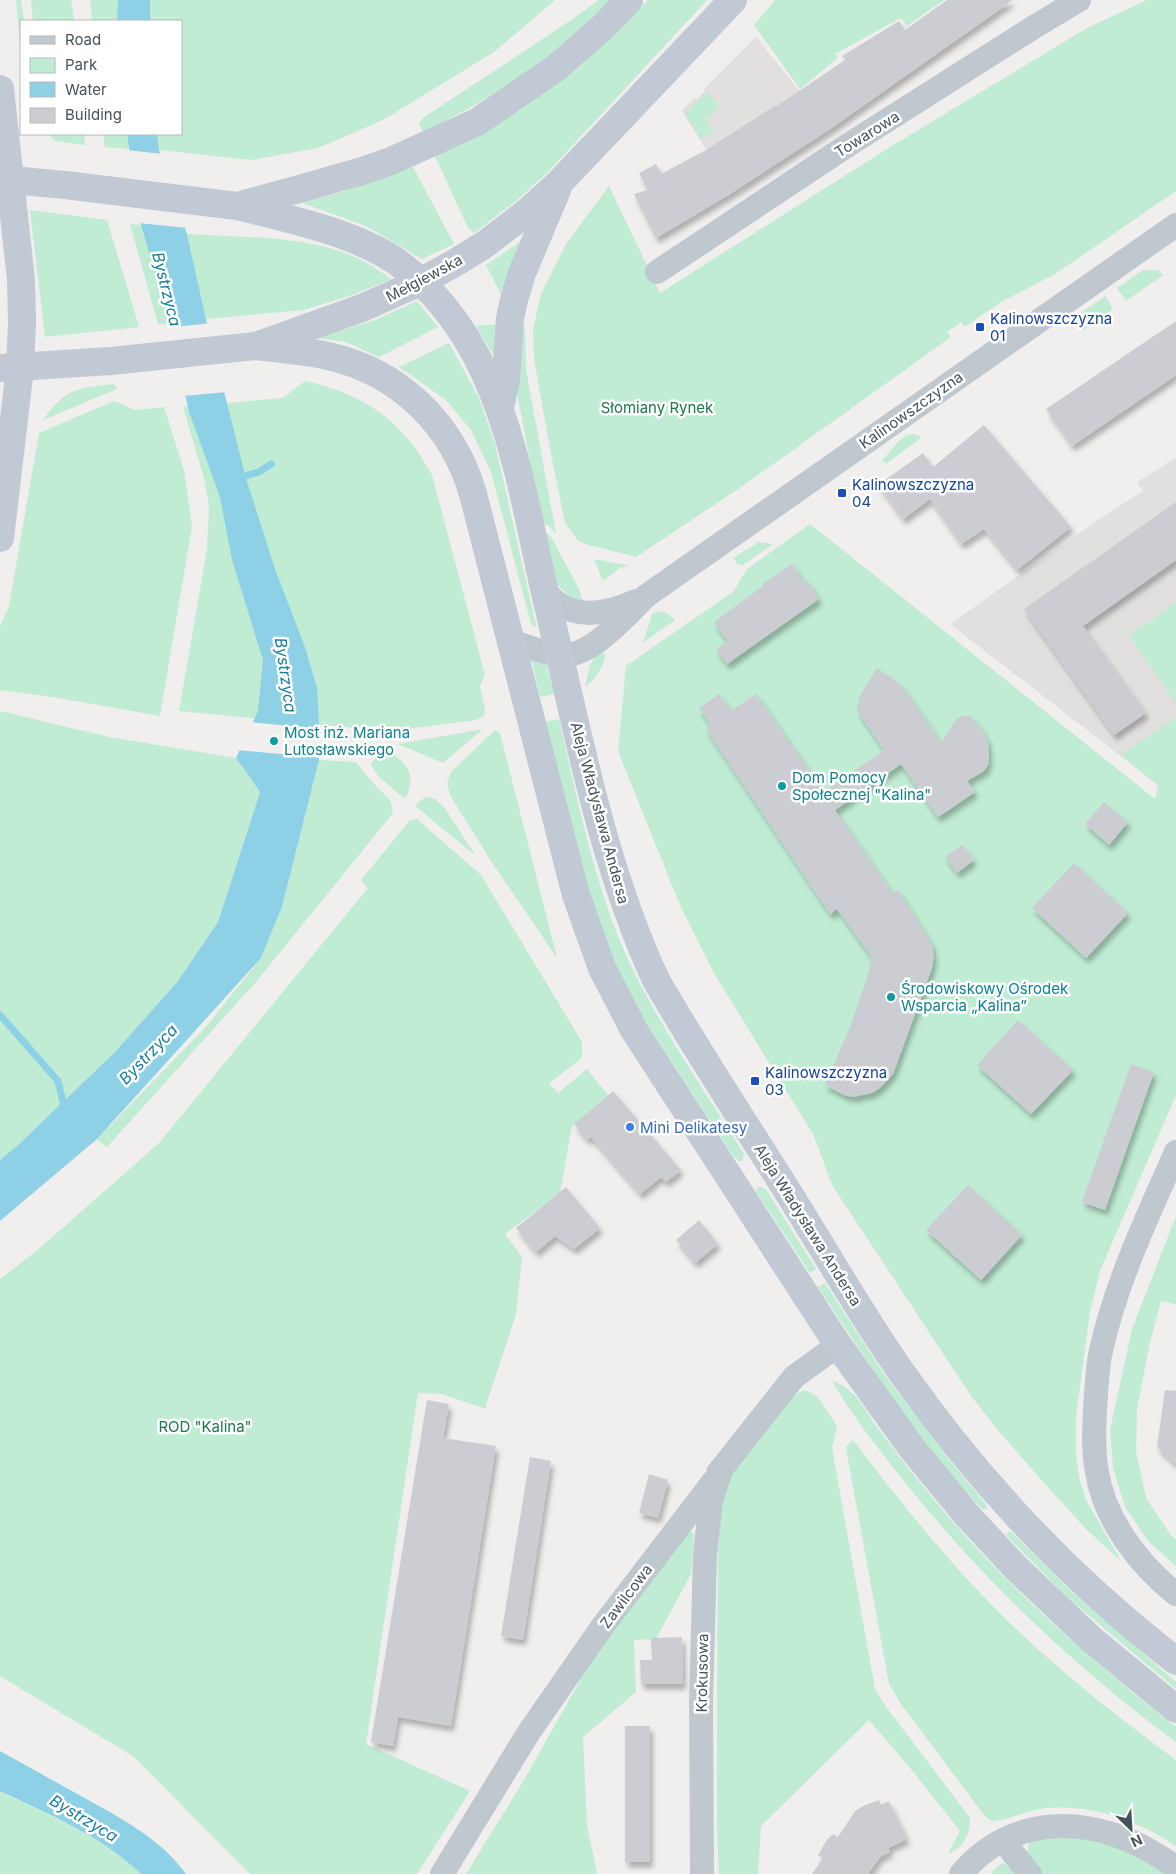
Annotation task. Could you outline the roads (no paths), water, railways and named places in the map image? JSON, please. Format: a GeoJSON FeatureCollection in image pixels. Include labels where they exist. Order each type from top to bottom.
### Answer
{"type":"FeatureCollection","features":[{"type":"Feature","properties":{"kind":"main road"},"geometry":{"type":"LineString","coordinates":[[4,180],[64,185],[237,206],[362,171],[418,150],[477,122],[556,68],[603,27],[629,0]]}},
{"type":"Feature","properties":{"kind":"main road","name":"Mełgiewska"},"geometry":{"type":"LineString","coordinates":[[10,368],[112,361],[256,346],[362,308],[420,282],[484,244],[527,212],[560,183],[733,0]]}},
{"type":"Feature","properties":{"kind":"main road"},"geometry":{"type":"LineString","coordinates":[[0,89],[4,180],[21,280],[10,368],[0,538]]}},
{"type":"Feature","properties":{"kind":"main road"},"geometry":{"type":"LineString","coordinates":[[500,409],[506,380],[510,318],[514,300],[522,273],[560,183]]}},
{"type":"Feature","properties":{"kind":"main road","name":"Aleja Władysława Andersa"},"geometry":{"type":"LineString","coordinates":[[237,206],[304,222],[370,247],[405,268],[446,310],[458,327],[488,378],[500,409],[512,448],[604,841],[615,879],[635,934],[664,994],[902,1372],[959,1447],[1050,1549],[1090,1587],[1176,1661]]}},
{"type":"Feature","properties":{"kind":"main road"},"geometry":{"type":"LineString","coordinates":[[256,346],[327,356],[352,363],[394,383],[431,415],[454,446],[469,481],[568,869],[582,915],[596,954],[634,1030],[838,1345],[911,1447],[1016,1568],[1074,1624],[1129,1672],[1176,1709]]}},
{"type":"Feature","properties":{"kind":"main road"},"geometry":{"type":"LineString","coordinates":[[734,1186],[769,1163]]}},
{"type":"Feature","properties":{"kind":"main road"},"geometry":{"type":"LineString","coordinates":[[983,1532],[1012,1508]]}},
{"type":"Feature","properties":{"kind":"street","name":"Towarowa"},"geometry":{"type":"LineString","coordinates":[[657,272],[845,147],[1079,0]]}},
{"type":"Feature","properties":{"kind":"street","name":"Kalinowszczyzna"},"geometry":{"type":"LineString","coordinates":[[560,656],[587,648],[603,636],[646,596],[1176,225]]}},
{"type":"Feature","properties":{"kind":"street","name":"Kalinowszczyzna"},"geometry":{"type":"LineString","coordinates":[[545,590],[559,604],[577,612],[595,613],[616,610],[646,596]]}},
{"type":"Feature","properties":{"kind":"street"},"geometry":{"type":"LineString","coordinates":[[510,641],[560,656]]}},
{"type":"Feature","properties":{"kind":"street"},"geometry":{"type":"LineString","coordinates":[[1176,1152],[1135,1247],[1108,1323],[1100,1357],[1094,1432],[1097,1473],[1108,1509],[1124,1540],[1147,1568],[1176,1594]]}},
{"type":"Feature","properties":{"kind":"street","name":"Zawilcowa"},"geometry":{"type":"LineString","coordinates":[[442,1874],[529,1732],[602,1627],[720,1473],[718,1473],[732,1453],[794,1377],[838,1345]]}},
{"type":"Feature","properties":{"kind":"street","name":"Krokusowa"},"geometry":{"type":"LineString","coordinates":[[702,1874],[701,1702],[705,1554],[711,1501],[720,1473]]}},
{"type":"Feature","properties":{"kind":"street"},"geometry":{"type":"LineString","coordinates":[[961,1874],[981,1854],[1007,1846],[1028,1830],[1068,1825],[1094,1828],[1116,1835],[1141,1846],[1176,1867]]}},
{"type":"Feature","properties":{"kind":"street"},"geometry":{"type":"LineString","coordinates":[[1007,1846],[1030,1874]]}},
{"type":"Feature","properties":{"kind":"water"},"geometry":{"type":"Polygon","coordinates":[[[118,0],[150,0],[150,20],[117,20],[118,0]]]}},
{"type":"Feature","properties":{"kind":"water","name":"Bystrzyca"},"geometry":{"type":"Polygon","coordinates":[[[127,135],[157,135],[159,150],[187,234],[245,475],[276,572],[305,647],[317,688],[319,760],[282,907],[261,958],[97,1139],[0,1221],[0,1160],[114,1053],[178,981],[218,922],[260,792],[236,758],[258,711],[263,660],[232,560],[220,497],[189,412],[169,323],[141,225],[127,135]]]}},
{"type":"Feature","properties":{"kind":"water","name":"Bystrzyca"},"geometry":{"type":"Polygon","coordinates":[[[0,1751],[138,1829],[176,1861],[186,1874],[141,1874],[126,1860],[92,1837],[0,1791],[0,1751]]]}},
{"type":"Feature","properties":{"kind":"waterway"},"geometry":{"type":"LineString","coordinates":[[237,478],[259,472],[271,464]]}},
{"type":"Feature","properties":{"kind":"waterway"},"geometry":{"type":"LineString","coordinates":[[0,1015],[58,1081],[65,1110]]}},
{"type":"Feature","properties":{"kind":"place","name":"Kalinowszczyzna 01"},"geometry":{"type":"Point","coordinates":[980,327]}},
{"type":"Feature","properties":{"kind":"place","name":"Kalinowszczyzna 04"},"geometry":{"type":"Point","coordinates":[842,493]}},
{"type":"Feature","properties":{"kind":"place","name":"Most inż. Mariana Lutosławskiego"},"geometry":{"type":"Point","coordinates":[274,741]}},
{"type":"Feature","properties":{"kind":"place","name":"Dom Pomocy Społecznej \"Kalina\""},"geometry":{"type":"Point","coordinates":[782,786]}},
{"type":"Feature","properties":{"kind":"place","name":"Środowiskowy Ośrodek Wsparcia „Kalina”"},"geometry":{"type":"Point","coordinates":[891,997]}},
{"type":"Feature","properties":{"kind":"place","name":"Kalinowszczyzna 03"},"geometry":{"type":"Point","coordinates":[755,1081]}},
{"type":"Feature","properties":{"kind":"place","name":"Mini Delikatesy"},"geometry":{"type":"Point","coordinates":[630,1127]}},
{"type":"Feature","properties":{"kind":"park label","name":"Słomiany Rynek"},"geometry":{"type":"Point","coordinates":[657,407]}},
{"type":"Feature","properties":{"kind":"park label","name":"ROD \"Kalina\""},"geometry":{"type":"Point","coordinates":[205,1426]}}]}
